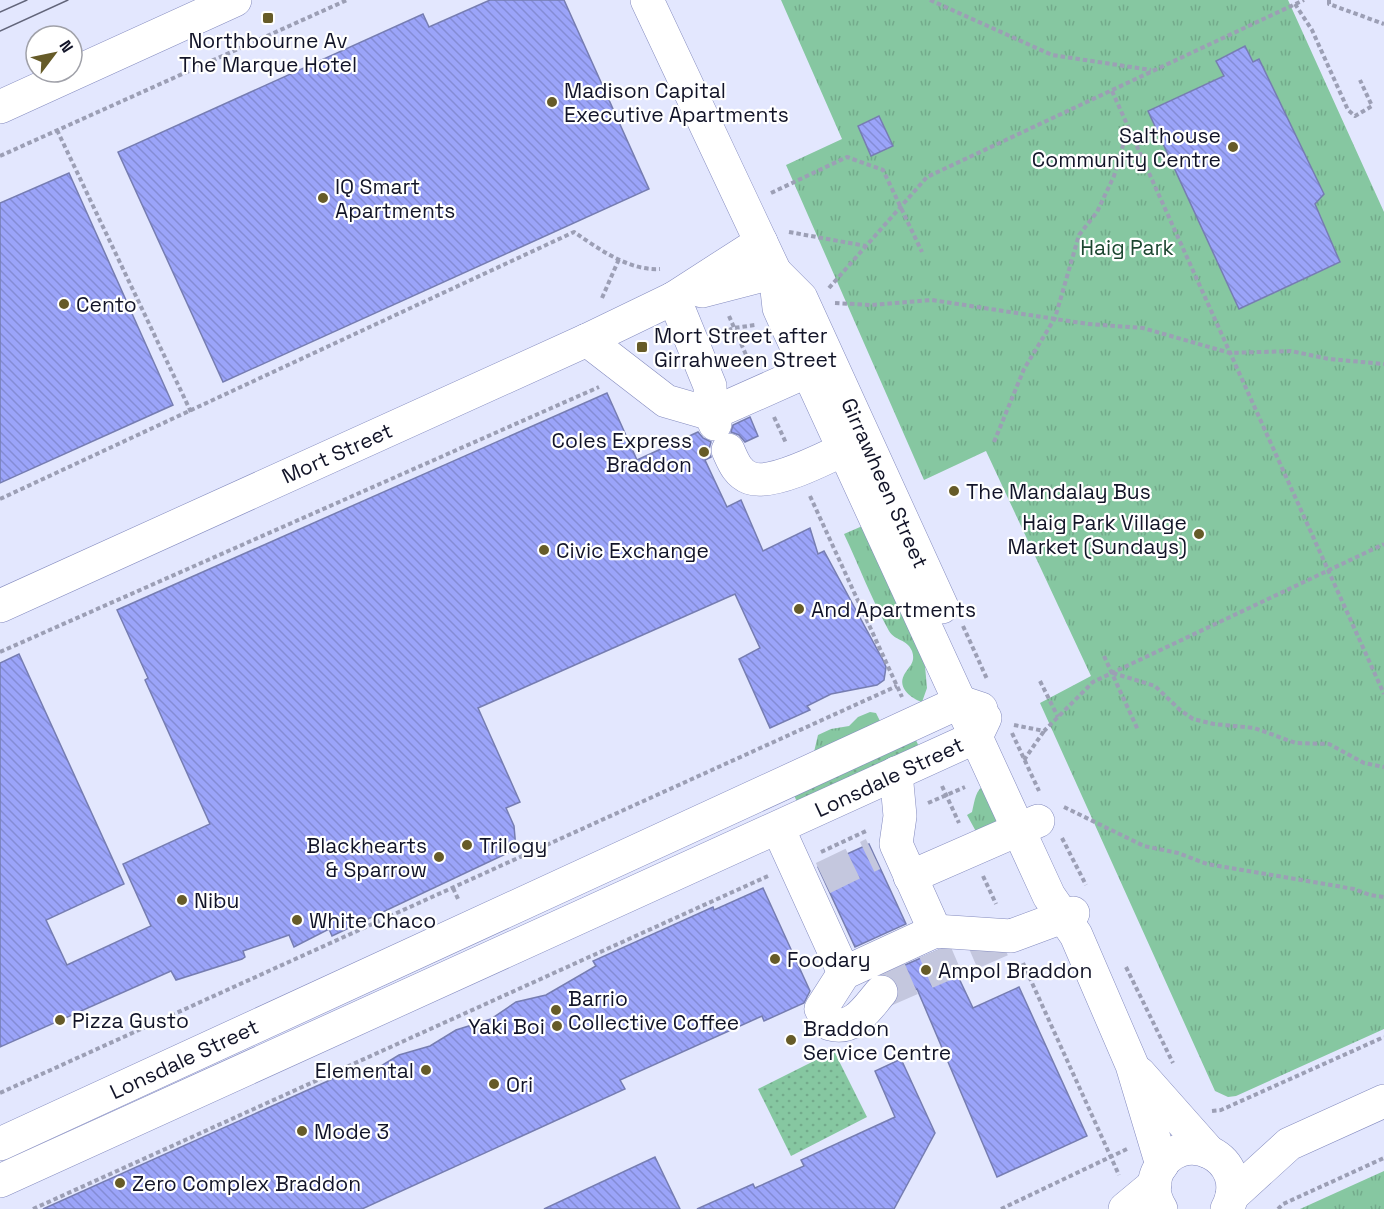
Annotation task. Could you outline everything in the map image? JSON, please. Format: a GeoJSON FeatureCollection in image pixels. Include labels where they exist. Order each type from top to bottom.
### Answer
{"type":"FeatureCollection","features":[{"type":"Feature","properties":{"kind":"main road"},"geometry":{"type":"LineString","coordinates":[[0,107],[235,0]]}},
{"type":"Feature","properties":{"kind":"main road","name":"Girrawheen Street"},"geometry":{"type":"LineString","coordinates":[[647,0],[773,237],[779,308],[819,366],[983,718],[1040,819],[1049,896],[1071,922],[1132,1065],[1159,1186]]}},
{"type":"Feature","properties":{"kind":"main road","name":"Mort Street"},"geometry":{"type":"LineString","coordinates":[[0,606],[587,340],[669,284],[773,237]]}},
{"type":"Feature","properties":{"kind":"main road","name":"Mort Street"},"geometry":{"type":"LineString","coordinates":[[669,284],[775,272]]}},
{"type":"Feature","properties":{"kind":"main road"},"geometry":{"type":"LineString","coordinates":[[669,284],[710,386],[718,429],[736,469],[750,478],[769,480],[798,470],[854,444]]}},
{"type":"Feature","properties":{"kind":"main road"},"geometry":{"type":"LineString","coordinates":[[587,340],[666,401],[718,429]]}},
{"type":"Feature","properties":{"kind":"main road"},"geometry":{"type":"LineString","coordinates":[[718,429],[819,366]]}},
{"type":"Feature","properties":{"kind":"main road","name":"Lonsdale Street"},"geometry":{"type":"LineString","coordinates":[[0,1181],[896,773],[983,718]]}},
{"type":"Feature","properties":{"kind":"main road","name":"Lonsdale Street"},"geometry":{"type":"LineString","coordinates":[[0,1144],[542,895],[983,718]]}},
{"type":"Feature","properties":{"kind":"main road"},"geometry":{"type":"LineString","coordinates":[[896,773],[890,838],[935,931]]}},
{"type":"Feature","properties":{"kind":"main road"},"geometry":{"type":"LineString","coordinates":[[910,877],[1040,819]]}},
{"type":"Feature","properties":{"kind":"main road"},"geometry":{"type":"LineString","coordinates":[[778,828],[807,876],[844,973]]}},
{"type":"Feature","properties":{"kind":"main road"},"geometry":{"type":"LineString","coordinates":[[542,895],[557,928]]}},
{"type":"Feature","properties":{"kind":"main road"},"geometry":{"type":"LineString","coordinates":[[881,992],[851,1023],[839,1026],[830,1024],[821,1009],[844,973],[935,931],[1011,936],[1071,922]]}},
{"type":"Feature","properties":{"kind":"main road"},"geometry":{"type":"LineString","coordinates":[[307,1003],[321,1035]]}},
{"type":"Feature","properties":{"kind":"main road","name":"Girrawheen Street"},"geometry":{"type":"LineString","coordinates":[[1132,1065],[1211,1153],[1221,1160],[1229,1172],[1233,1185],[1229,1203]]}},
{"type":"Feature","properties":{"kind":"main road"},"geometry":{"type":"LineString","coordinates":[[1125,1209],[1159,1186],[1171,1155],[1184,1149],[1197,1149],[1211,1153],[1289,1144],[1384,1101]]}},
{"type":"Feature","properties":{"kind":"main road"},"geometry":{"type":"LineString","coordinates":[[62,1116],[76,1146]]}},
{"type":"Feature","properties":{"kind":"main road"},"geometry":{"type":"LineString","coordinates":[[1229,1203],[1289,1144]]}},
{"type":"Feature","properties":{"kind":"path"},"geometry":{"type":"LineString","coordinates":[[0,156],[347,0]]}},
{"type":"Feature","properties":{"kind":"path"},"geometry":{"type":"LineString","coordinates":[[930,0],[1052,55],[1152,70]]}},
{"type":"Feature","properties":{"kind":"path"},"geometry":{"type":"LineString","coordinates":[[824,294],[927,177],[1304,0]]}},
{"type":"Feature","properties":{"kind":"path"},"geometry":{"type":"LineString","coordinates":[[1329,0],[1329,4],[1384,24]]}},
{"type":"Feature","properties":{"kind":"path"},"geometry":{"type":"LineString","coordinates":[[1295,4],[1312,30],[1348,111],[1355,116],[1372,106],[1360,80]]}},
{"type":"Feature","properties":{"kind":"path"},"geometry":{"type":"LineString","coordinates":[[1112,91],[1384,694]]}},
{"type":"Feature","properties":{"kind":"path"},"geometry":{"type":"LineString","coordinates":[[994,442],[1024,369],[1055,318],[1079,235],[1096,212],[1114,176],[1128,128]]}},
{"type":"Feature","properties":{"kind":"path"},"geometry":{"type":"LineString","coordinates":[[57,130],[191,412]]}},
{"type":"Feature","properties":{"kind":"path"},"geometry":{"type":"LineString","coordinates":[[768,194],[847,157],[883,170],[922,252]]}},
{"type":"Feature","properties":{"kind":"path"},"geometry":{"type":"LineString","coordinates":[[0,499],[574,232],[600,250],[669,284]]}},
{"type":"Feature","properties":{"kind":"path"},"geometry":{"type":"LineString","coordinates":[[773,237],[866,246]]}},
{"type":"Feature","properties":{"kind":"path"},"geometry":{"type":"LineString","coordinates":[[602,297],[619,259]]}},
{"type":"Feature","properties":{"kind":"path"},"geometry":{"type":"LineString","coordinates":[[828,303],[871,305],[932,300],[1088,324],[1143,328],[1230,353],[1291,351],[1329,359],[1384,364]]}},
{"type":"Feature","properties":{"kind":"path"},"geometry":{"type":"LineString","coordinates":[[693,345],[734,327],[766,325]]}},
{"type":"Feature","properties":{"kind":"path"},"geometry":{"type":"LineString","coordinates":[[0,652],[631,373]]}},
{"type":"Feature","properties":{"kind":"path"},"geometry":{"type":"LineString","coordinates":[[33,1209],[807,876],[890,838],[1010,766],[1093,682],[1384,544]]}},
{"type":"Feature","properties":{"kind":"path"},"geometry":{"type":"LineString","coordinates":[[1104,656],[1138,730]]}},
{"type":"Feature","properties":{"kind":"path"},"geometry":{"type":"LineString","coordinates":[[1112,672],[1155,686],[1193,719],[1214,724],[1254,728],[1296,743],[1329,744],[1364,763],[1384,767]]}},
{"type":"Feature","properties":{"kind":"path"},"geometry":{"type":"LineString","coordinates":[[1040,681],[1058,717]]}},
{"type":"Feature","properties":{"kind":"path"},"geometry":{"type":"LineString","coordinates":[[0,1094],[897,686]]}},
{"type":"Feature","properties":{"kind":"path"},"geometry":{"type":"LineString","coordinates":[[983,718],[1044,731]]}},
{"type":"Feature","properties":{"kind":"path"},"geometry":{"type":"LineString","coordinates":[[1040,819],[1178,853],[1207,864],[1354,889],[1384,897]]}},
{"type":"Feature","properties":{"kind":"path"},"geometry":{"type":"LineString","coordinates":[[1209,1111],[1221,1110],[1384,1037]]}},
{"type":"Feature","properties":{"kind":"path"},"geometry":{"type":"LineString","coordinates":[[1000,1209],[1112,1158]]}},
{"type":"Feature","properties":{"kind":"path"},"geometry":{"type":"LineString","coordinates":[[1278,1209],[1283,1204],[1384,1158]]}},
{"type":"Feature","properties":{"kind":"green space","name":"Haig Park"},"geometry":{"type":"Polygon","coordinates":[[[781,0],[1288,0],[1384,212],[1384,1029],[1236,1096],[1228,1097],[1215,1091],[1040,703],[1091,676],[986,451],[924,480],[786,165],[842,139],[781,0]]]}},
{"type":"Feature","properties":{"kind":"green space"},"geometry":{"type":"Polygon","coordinates":[[[867,524],[925,666],[927,688],[922,702],[910,696],[902,684],[904,675],[913,661],[912,651],[907,644],[894,637],[889,631],[844,534],[867,524]]]}},
{"type":"Feature","properties":{"kind":"green space"},"geometry":{"type":"Polygon","coordinates":[[[870,712],[876,713],[881,723],[814,752],[818,735],[831,729],[849,726],[858,717],[870,712]]]}},
{"type":"Feature","properties":{"kind":"green space"},"geometry":{"type":"Polygon","coordinates":[[[913,734],[922,753],[800,808],[791,789],[913,734]]]}},
{"type":"Feature","properties":{"kind":"green space"},"geometry":{"type":"Polygon","coordinates":[[[986,784],[1007,822],[979,837],[967,815],[972,812],[978,792],[986,784]]]}},
{"type":"Feature","properties":{"kind":"green space"},"geometry":{"type":"Polygon","coordinates":[[[834,1051],[867,1117],[791,1156],[758,1089],[834,1051]]]}},
{"type":"Feature","properties":{"kind":"green space"},"geometry":{"type":"Polygon","coordinates":[[[1384,1171],[1384,1209],[1300,1209],[1384,1171]]]}},
{"type":"Feature","properties":{"kind":"building","name":"IQ Smart Apartments"},"geometry":{"type":"Polygon","coordinates":[[[490,0],[564,0],[649,189],[223,382],[118,152],[423,14],[429,27],[490,0]]]}},
{"type":"Feature","properties":{"kind":"building","name":"Salthouse Community Centre"},"geometry":{"type":"Polygon","coordinates":[[[1245,46],[1253,62],[1259,59],[1324,194],[1315,204],[1340,262],[1239,309],[1148,111],[1224,76],[1216,61],[1245,46]]]}},
{"type":"Feature","properties":{"kind":"building"},"geometry":{"type":"Polygon","coordinates":[[[879,116],[893,146],[871,156],[858,126],[879,116]]]}},
{"type":"Feature","properties":{"kind":"building","name":"Cento"},"geometry":{"type":"Polygon","coordinates":[[[69,173],[173,405],[0,483],[0,203],[69,173]]]}},
{"type":"Feature","properties":{"kind":"building"},"geometry":{"type":"Polygon","coordinates":[[[607,393],[637,460],[698,432],[711,442],[709,449],[711,457],[705,460],[727,507],[741,500],[763,551],[810,528],[818,554],[824,551],[884,662],[886,667],[884,680],[877,685],[831,694],[807,706],[810,710],[770,728],[739,659],[760,648],[735,594],[478,708],[520,802],[506,808],[514,826],[516,849],[332,936],[329,929],[294,947],[289,935],[243,951],[245,957],[242,959],[176,980],[171,971],[0,1047],[0,663],[19,654],[124,884],[46,920],[67,965],[151,926],[123,864],[210,824],[145,680],[148,678],[117,610],[607,393]]]}},
{"type":"Feature","properties":{"kind":"building"},"geometry":{"type":"Polygon","coordinates":[[[750,417],[758,436],[745,442],[739,435],[731,432],[733,425],[750,417]]]}},
{"type":"Feature","properties":{"kind":"building"},"geometry":{"type":"Polygon","coordinates":[[[869,844],[906,924],[855,947],[818,867],[869,844]]]}},
{"type":"Feature","properties":{"kind":"building"},"geometry":{"type":"Polygon","coordinates":[[[763,888],[810,991],[804,1003],[764,1021],[762,1016],[620,1080],[625,1089],[362,1209],[43,1209],[359,1067],[363,1077],[399,1055],[430,1046],[456,1030],[491,1019],[516,1002],[546,995],[596,966],[593,961],[713,907],[714,910],[763,888]]]}},
{"type":"Feature","properties":{"kind":"building"},"geometry":{"type":"Polygon","coordinates":[[[939,950],[946,951],[973,1008],[1019,987],[1087,1136],[997,1177],[917,989],[907,994],[896,969],[939,950]]]}},
{"type":"Feature","properties":{"kind":"building"},"geometry":{"type":"Polygon","coordinates":[[[901,1059],[935,1133],[894,1209],[697,1209],[753,1184],[755,1188],[804,1166],[801,1160],[895,1117],[875,1071],[901,1059]]]}},
{"type":"Feature","properties":{"kind":"building"},"geometry":{"type":"Polygon","coordinates":[[[655,1157],[680,1209],[544,1209],[655,1157]]]}},
{"type":"Feature","properties":{"kind":"tunnel"},"geometry":{"type":"LineString","coordinates":[[823,878],[873,854]]}},
{"type":"Feature","properties":{"kind":"tunnel"},"geometry":{"type":"LineString","coordinates":[[881,992],[1011,936]]}},
{"type":"Feature","properties":{"kind":"tram line"},"geometry":{"type":"LineString","coordinates":[[0,12],[27,0]]}},
{"type":"Feature","properties":{"kind":"tram line"},"geometry":{"type":"LineString","coordinates":[[0,31],[68,0]]}},
{"type":"Feature","properties":{"kind":"place","name":"Northbourne Av The Marque Hotel"},"geometry":{"type":"Point","coordinates":[268,18]}},
{"type":"Feature","properties":{"kind":"place","name":"Madison Capital Executive Apartments"},"geometry":{"type":"Point","coordinates":[552,102]}},
{"type":"Feature","properties":{"kind":"place","name":"Salthouse Community Centre"},"geometry":{"type":"Point","coordinates":[1233,147]}},
{"type":"Feature","properties":{"kind":"place","name":"IQ Smart Apartments"},"geometry":{"type":"Point","coordinates":[323,198]}},
{"type":"Feature","properties":{"kind":"place","name":"Cento"},"geometry":{"type":"Point","coordinates":[64,304]}},
{"type":"Feature","properties":{"kind":"place","name":"Mort Street after Girrahween Street"},"geometry":{"type":"Point","coordinates":[642,347]}},
{"type":"Feature","properties":{"kind":"place","name":"Coles Express Braddon"},"geometry":{"type":"Point","coordinates":[704,452]}},
{"type":"Feature","properties":{"kind":"place","name":"The Mandalay Bus"},"geometry":{"type":"Point","coordinates":[954,491]}},
{"type":"Feature","properties":{"kind":"place","name":"Haig Park Village Market (Sundays)"},"geometry":{"type":"Point","coordinates":[1199,534]}},
{"type":"Feature","properties":{"kind":"place","name":"Civic Exchange"},"geometry":{"type":"Point","coordinates":[544,550]}},
{"type":"Feature","properties":{"kind":"place","name":"And Apartments"},"geometry":{"type":"Point","coordinates":[799,609]}},
{"type":"Feature","properties":{"kind":"place","name":"Trilogy"},"geometry":{"type":"Point","coordinates":[467,845]}},
{"type":"Feature","properties":{"kind":"place","name":"Blackhearts & Sparrow"},"geometry":{"type":"Point","coordinates":[439,857]}},
{"type":"Feature","properties":{"kind":"place","name":"Nibu"},"geometry":{"type":"Point","coordinates":[182,900]}},
{"type":"Feature","properties":{"kind":"place","name":"White Chaco"},"geometry":{"type":"Point","coordinates":[297,920]}},
{"type":"Feature","properties":{"kind":"place","name":"Foodary"},"geometry":{"type":"Point","coordinates":[775,959]}},
{"type":"Feature","properties":{"kind":"place","name":"Ampol Braddon"},"geometry":{"type":"Point","coordinates":[926,970]}},
{"type":"Feature","properties":{"kind":"place","name":"Barrio Collective Coffee"},"geometry":{"type":"Point","coordinates":[556,1010]}},
{"type":"Feature","properties":{"kind":"place","name":"Pizza Gusto"},"geometry":{"type":"Point","coordinates":[60,1020]}},
{"type":"Feature","properties":{"kind":"place","name":"Yaki Boi"},"geometry":{"type":"Point","coordinates":[557,1026]}},
{"type":"Feature","properties":{"kind":"place","name":"Braddon Service Centre"},"geometry":{"type":"Point","coordinates":[791,1040]}},
{"type":"Feature","properties":{"kind":"place","name":"Elemental"},"geometry":{"type":"Point","coordinates":[426,1070]}},
{"type":"Feature","properties":{"kind":"place","name":"Ori"},"geometry":{"type":"Point","coordinates":[494,1084]}},
{"type":"Feature","properties":{"kind":"place","name":"Mode 3"},"geometry":{"type":"Point","coordinates":[302,1131]}},
{"type":"Feature","properties":{"kind":"place","name":"Zero Complex Braddon"},"geometry":{"type":"Point","coordinates":[120,1183]}}]}
